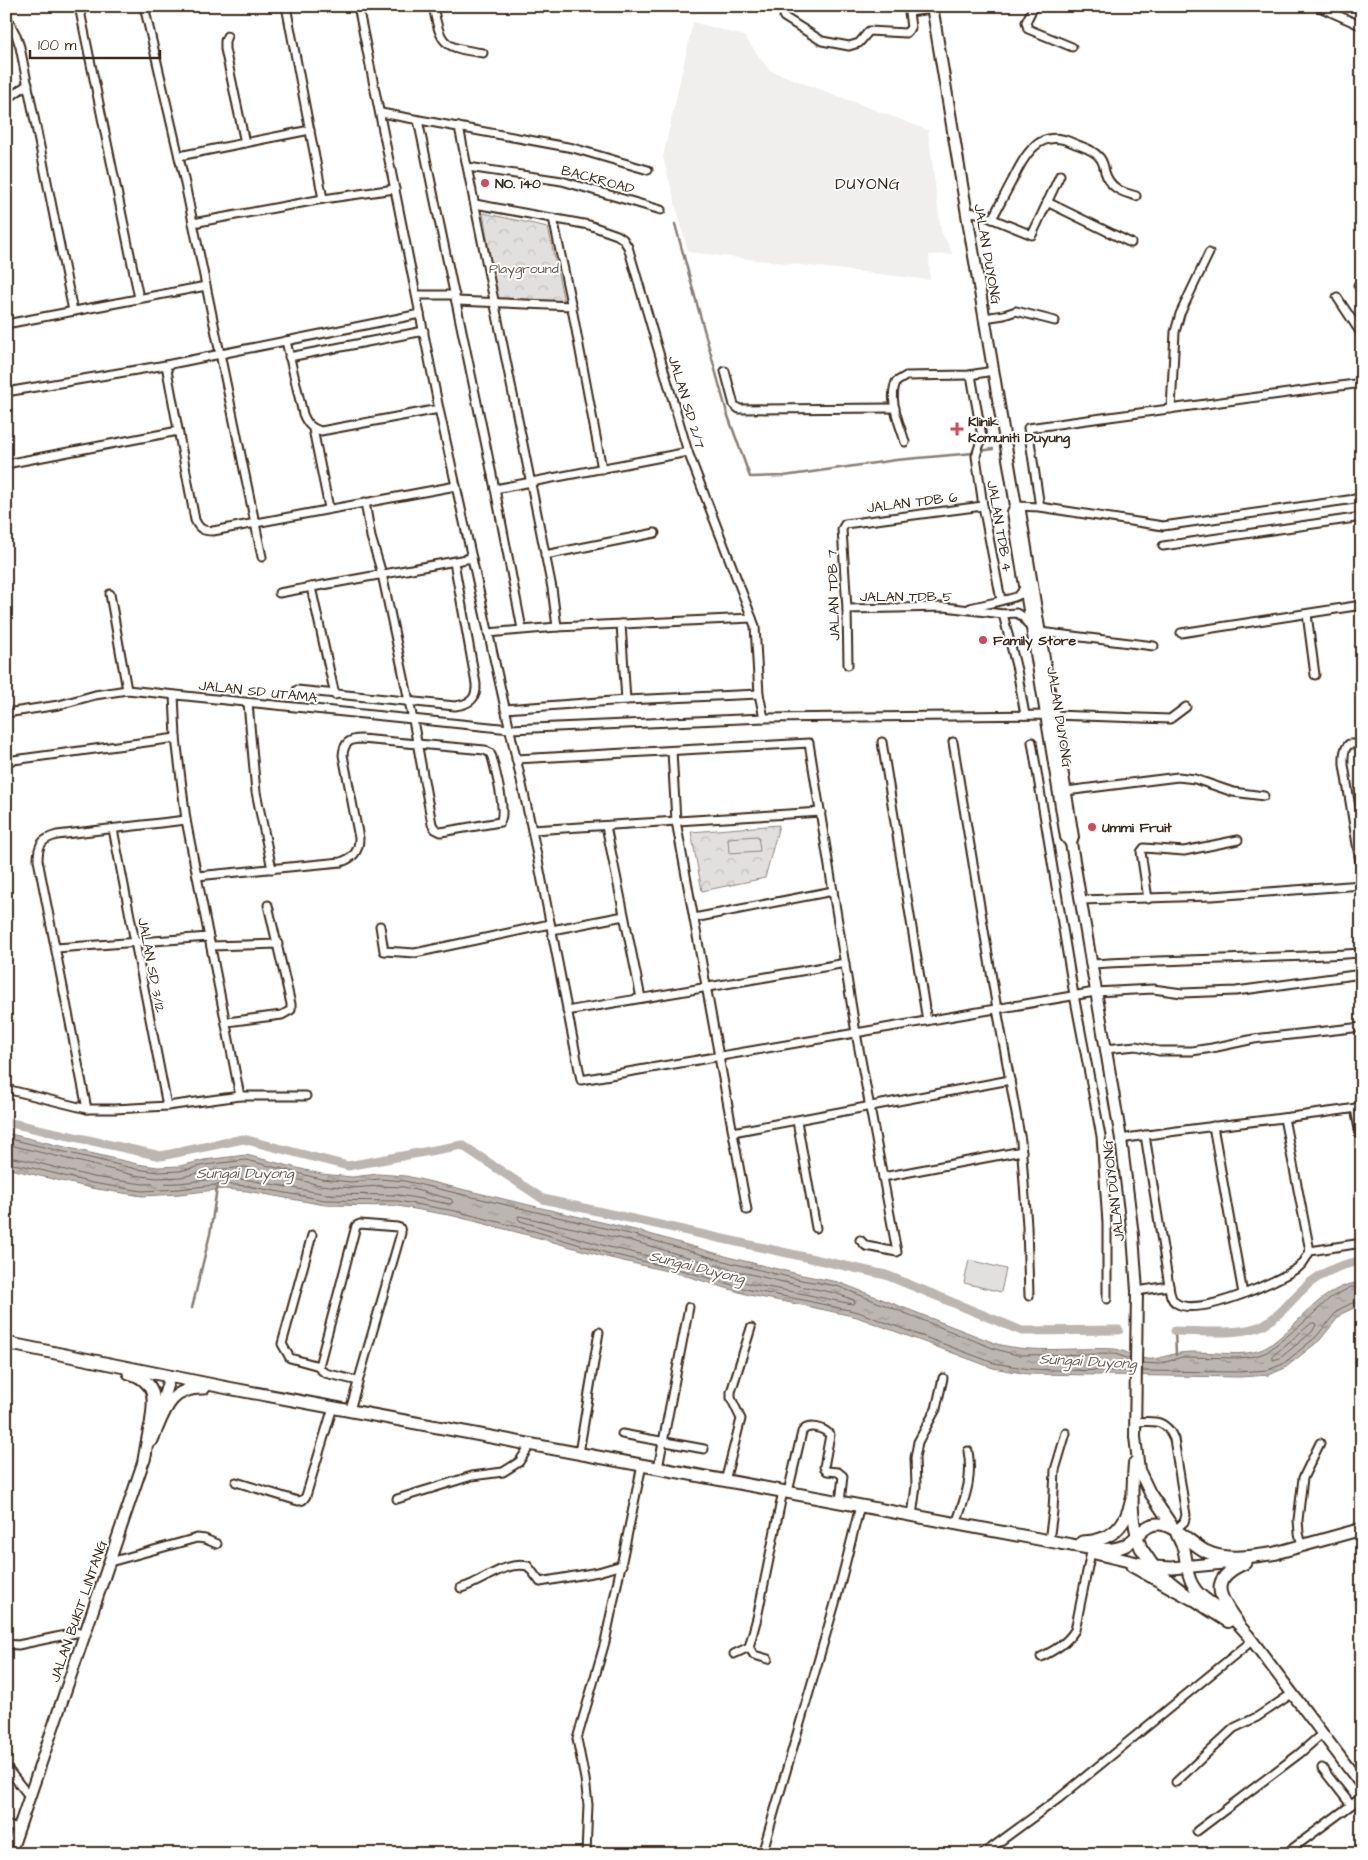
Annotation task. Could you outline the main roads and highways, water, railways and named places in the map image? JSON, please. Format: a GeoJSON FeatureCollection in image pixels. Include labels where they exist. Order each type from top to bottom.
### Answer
{"type":"FeatureCollection","features":[{"type":"Feature","properties":{"kind":"main road","name":"JALAN DUYONG"},"geometry":{"type":"LineString","coordinates":[[932,7],[1016,506],[1020,511],[1066,837],[1072,842]]}},
{"type":"Feature","properties":{"kind":"main road","name":"JALAN DUYONG"},"geometry":{"type":"LineString","coordinates":[[1016,506],[1013,512],[1025,585],[1036,631]]}},
{"type":"Feature","properties":{"kind":"main road","name":"JALAN DUYONG"},"geometry":{"type":"LineString","coordinates":[[1050,715],[1066,791],[1090,964],[1121,1139],[1133,1236],[1137,1291],[1135,1438],[1138,1470],[1143,1482],[1175,1530]]}},
{"type":"Feature","properties":{"kind":"main road"},"geometry":{"type":"LineString","coordinates":[[6,1344],[228,1388],[1055,1542],[1105,1550],[1124,1546],[1146,1528],[1159,1524],[1175,1530],[1207,1552],[1221,1556],[1245,1557],[1277,1553]]}},
{"type":"Feature","properties":{"kind":"main road"},"geometry":{"type":"LineString","coordinates":[[79,1358],[139,1376],[147,1383],[152,1391],[154,1402],[144,1460]]}},
{"type":"Feature","properties":{"kind":"main road","name":"JALAN BUKIT LINTANG"},"geometry":{"type":"LineString","coordinates":[[10,1854],[110,1562],[170,1376]]}},
{"type":"Feature","properties":{"kind":"main road"},"geometry":{"type":"LineString","coordinates":[[144,1460],[165,1409],[173,1396],[191,1388],[228,1388]]}},
{"type":"Feature","properties":{"kind":"main road"},"geometry":{"type":"LineString","coordinates":[[1135,1438],[1132,1500],[1133,1522],[1137,1537],[1154,1567],[1192,1599]]}},
{"type":"Feature","properties":{"kind":"main road"},"geometry":{"type":"LineString","coordinates":[[1055,1542],[1085,1542],[1100,1540],[1109,1536],[1125,1521],[1132,1500]]}},
{"type":"Feature","properties":{"kind":"main road"},"geometry":{"type":"LineString","coordinates":[[1175,1530],[1184,1548],[1193,1588],[1206,1600],[1237,1622]]}},
{"type":"Feature","properties":{"kind":"main road"},"geometry":{"type":"LineString","coordinates":[[1055,1542],[1154,1567],[1187,1567],[1256,1558],[1362,1530]]}},
{"type":"Feature","properties":{"kind":"main road"},"geometry":{"type":"LineString","coordinates":[[1111,1557],[1138,1569],[1192,1599],[1251,1637]]}},
{"type":"Feature","properties":{"kind":"main road"},"geometry":{"type":"LineString","coordinates":[[1256,1558],[1232,1570],[1221,1582],[1222,1599],[1237,1622],[1251,1637],[1362,1786]]}},
{"type":"Feature","properties":{"kind":"water","name":"Sungai Duyong"},"geometry":{"type":"Polygon","coordinates":[[[6,1133],[137,1164],[158,1167],[180,1166],[204,1160],[246,1155],[321,1174],[352,1177],[378,1174],[406,1176],[639,1231],[732,1258],[838,1282],[997,1344],[1026,1349],[1114,1349],[1147,1359],[1190,1352],[1248,1353],[1267,1347],[1322,1298],[1334,1290],[1362,1282],[1362,1307],[1354,1308],[1341,1314],[1320,1340],[1285,1368],[1269,1375],[1240,1377],[1028,1374],[993,1368],[857,1317],[749,1295],[680,1274],[606,1257],[454,1216],[398,1206],[325,1205],[247,1191],[224,1189],[142,1196],[91,1188],[6,1168],[6,1133]]]}},
{"type":"Feature","properties":{"kind":"waterway"},"geometry":{"type":"LineString","coordinates":[[675,224],[727,413],[750,477],[784,476],[896,460],[974,453]]}},
{"type":"Feature","properties":{"kind":"waterway"},"geometry":{"type":"LineString","coordinates":[[980,451],[993,449]]}},
{"type":"Feature","properties":{"kind":"waterway"},"geometry":{"type":"LineString","coordinates":[[6,1122],[161,1156],[243,1139],[348,1166],[462,1145],[543,1199],[886,1275],[1022,1331],[1119,1330]]}},
{"type":"Feature","properties":{"kind":"waterway"},"geometry":{"type":"LineString","coordinates":[[192,1308],[210,1234],[217,1188]]}},
{"type":"Feature","properties":{"kind":"waterway"},"geometry":{"type":"LineString","coordinates":[[1175,1331],[1232,1332],[1263,1325],[1277,1315],[1308,1284],[1320,1276],[1344,1265],[1362,1261]]}},
{"type":"Feature","properties":{"kind":"waterway"},"geometry":{"type":"LineString","coordinates":[[1175,1331],[1176,1355]]}},
{"type":"Feature","properties":{"kind":"place","name":"NO. 140"},"geometry":{"type":"Point","coordinates":[485,183]}},
{"type":"Feature","properties":{"kind":"place","name":"Klinik Komuniti Duyung"},"geometry":{"type":"Point","coordinates":[957,429]}},
{"type":"Feature","properties":{"kind":"place","name":"Family Store"},"geometry":{"type":"Point","coordinates":[983,640]}},
{"type":"Feature","properties":{"kind":"place","name":"Ummi Fruit"},"geometry":{"type":"Point","coordinates":[1092,827]}},
{"type":"Feature","properties":{"kind":"district","name":"DUYONG"},"geometry":{"type":"Point","coordinates":[868,183]}},
{"type":"Feature","properties":{"kind":"park label","name":"Playground"},"geometry":{"type":"Point","coordinates":[524,268]}}]}
